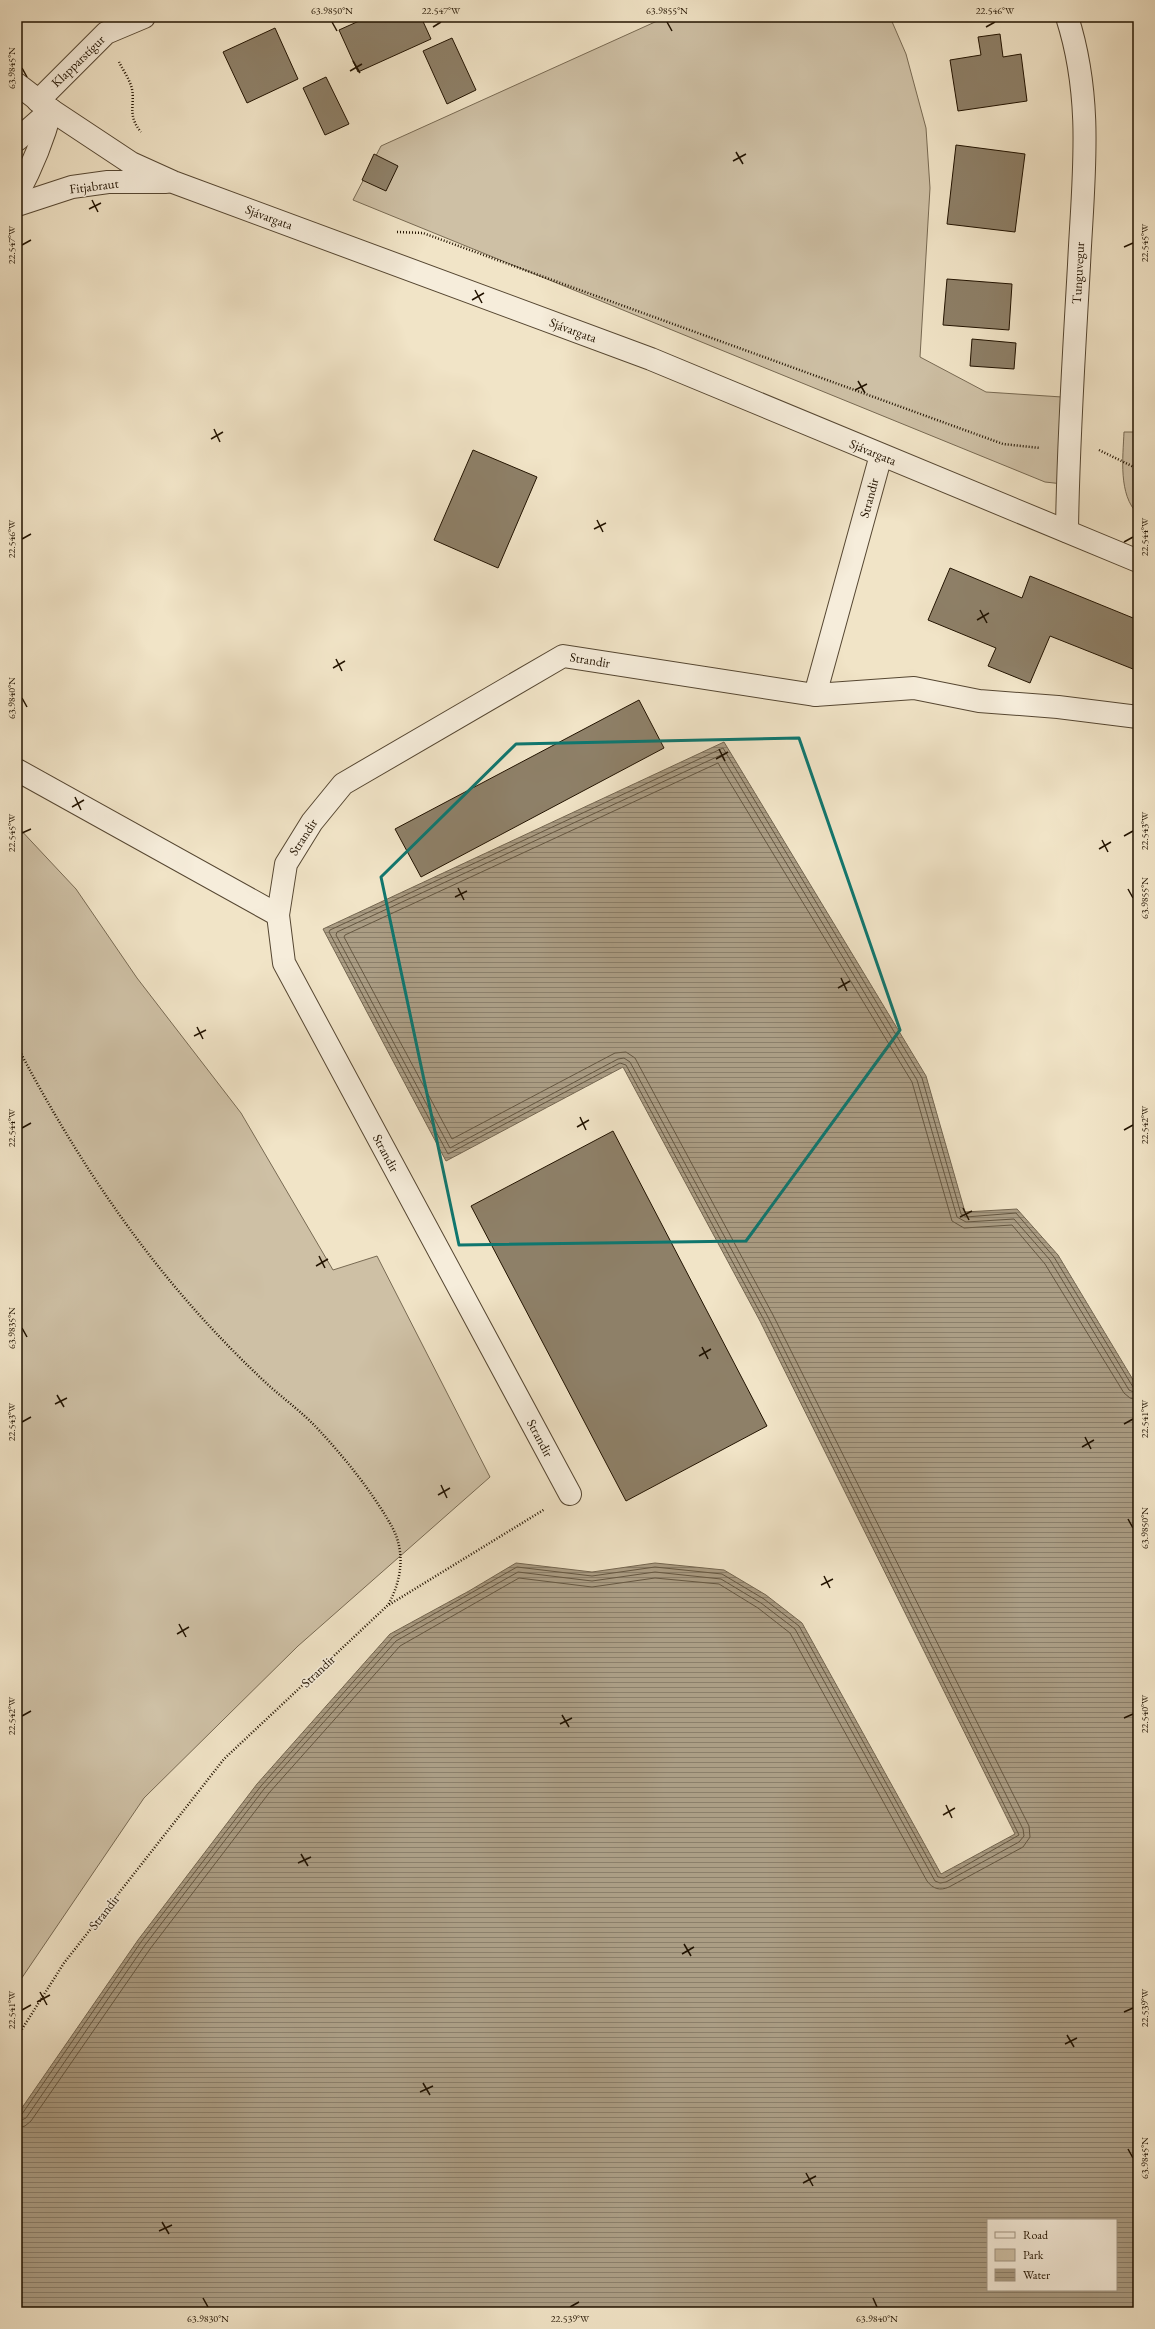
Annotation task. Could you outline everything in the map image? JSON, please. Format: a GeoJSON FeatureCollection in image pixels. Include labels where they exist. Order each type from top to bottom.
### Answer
{"type":"FeatureCollection","features":[{"type":"Feature","properties":{"kind":"street","name":"Klapparstígur"},"geometry":{"type":"LineString","coordinates":[[44,105],[106,33],[144,17]]}},
{"type":"Feature","properties":{"kind":"street","name":"Tunguvegur"},"geometry":{"type":"LineString","coordinates":[[1067,17],[1081,66],[1086,133],[1068,454],[1067,531]]}},
{"type":"Feature","properties":{"kind":"street","name":"Sjávargata"},"geometry":{"type":"LineString","coordinates":[[17,84],[44,105],[131,163],[173,182],[651,359],[881,456],[1138,561]]}},
{"type":"Feature","properties":{"kind":"street"},"geometry":{"type":"LineString","coordinates":[[17,140],[44,105]]}},
{"type":"Feature","properties":{"kind":"street"},"geometry":{"type":"LineString","coordinates":[[17,195],[35,161],[45,135],[44,105]]}},
{"type":"Feature","properties":{"kind":"street","name":"Fitjabraut"},"geometry":{"type":"LineString","coordinates":[[17,205],[72,187],[108,182],[173,182]]}},
{"type":"Feature","properties":{"kind":"street","name":"Strandir"},"geometry":{"type":"LineString","coordinates":[[570,1494],[284,963],[278,915],[286,864],[312,822],[343,784],[563,656],[815,695],[881,456]]}},
{"type":"Feature","properties":{"kind":"street"},"geometry":{"type":"LineString","coordinates":[[815,695],[914,688],[979,701],[1058,707],[1138,717]]}},
{"type":"Feature","properties":{"kind":"street"},"geometry":{"type":"LineString","coordinates":[[17,770],[278,915]]}},
{"type":"Feature","properties":{"kind":"path"},"geometry":{"type":"LineString","coordinates":[[106,33],[132,89],[130,107],[136,126],[144,136]]}},
{"type":"Feature","properties":{"kind":"path"},"geometry":{"type":"LineString","coordinates":[[396,232],[423,233],[1003,444],[1068,454],[1092,447],[1138,469]]}},
{"type":"Feature","properties":{"kind":"path"},"geometry":{"type":"LineString","coordinates":[[17,1046],[45,1099],[83,1163],[125,1224],[168,1279],[214,1331],[264,1381],[316,1428],[356,1474],[392,1526],[398,1544],[401,1562],[395,1592],[387,1606]]}},
{"type":"Feature","properties":{"kind":"path","name":"Strandir"},"geometry":{"type":"LineString","coordinates":[[17,2037],[64,1964],[224,1759],[387,1606],[570,1494]]}},
{"type":"Feature","properties":{"kind":"highlighted area"},"geometry":{"type":"Polygon","coordinates":[[[799,738],[900,1030],[746,1241],[459,1245],[381,877],[516,744],[799,738]]]}},
{"type":"Feature","properties":{"kind":"green space"},"geometry":{"type":"Polygon","coordinates":[[[666,17],[890,17],[906,54],[926,128],[930,188],[920,357],[986,392],[1062,397],[1063,484],[1045,482],[353,200],[381,146],[666,17]]]}},
{"type":"Feature","properties":{"kind":"green space"},"geometry":{"type":"Polygon","coordinates":[[[1124,432],[1138,432],[1138,514],[1127,497],[1123,475],[1124,432]]]}},
{"type":"Feature","properties":{"kind":"green space"},"geometry":{"type":"Polygon","coordinates":[[[17,826],[76,889],[137,978],[241,1113],[333,1270],[377,1256],[490,1477],[298,1646],[144,1798],[17,1985],[17,826]]]}},
{"type":"Feature","properties":{"kind":"water"},"geometry":{"type":"Polygon","coordinates":[[[724,742],[926,1076],[965,1212],[1017,1209],[1058,1255],[1138,1388],[1138,2312],[17,2312],[17,2115],[138,1940],[257,1784],[390,1634],[469,1591],[516,1563],[592,1572],[655,1563],[724,1570],[766,1595],[802,1623],[941,1874],[1015,1834],[760,1321],[623,1067],[446,1161],[323,929],[724,742]]]}},
{"type":"Feature","properties":{"kind":"building"},"geometry":{"type":"Polygon","coordinates":[[[368,17],[421,17],[431,39],[358,72],[339,30],[368,17]]]}},
{"type":"Feature","properties":{"kind":"building"},"geometry":{"type":"Polygon","coordinates":[[[275,28],[298,79],[247,103],[223,52],[275,28]]]}},
{"type":"Feature","properties":{"kind":"building"},"geometry":{"type":"Polygon","coordinates":[[[1000,34],[1003,57],[1021,54],[1027,101],[958,111],[950,60],[981,55],[978,37],[1000,34]]]}},
{"type":"Feature","properties":{"kind":"building"},"geometry":{"type":"Polygon","coordinates":[[[452,38],[476,90],[447,104],[423,51],[452,38]]]}},
{"type":"Feature","properties":{"kind":"building"},"geometry":{"type":"Polygon","coordinates":[[[326,77],[349,124],[325,135],[303,88],[326,77]]]}},
{"type":"Feature","properties":{"kind":"building"},"geometry":{"type":"Polygon","coordinates":[[[956,145],[1025,154],[1015,232],[947,224],[956,145]]]}},
{"type":"Feature","properties":{"kind":"building"},"geometry":{"type":"Polygon","coordinates":[[[374,154],[398,166],[386,191],[362,180],[374,154]]]}},
{"type":"Feature","properties":{"kind":"building"},"geometry":{"type":"Polygon","coordinates":[[[947,279],[1012,284],[1009,330],[943,325],[947,279]]]}},
{"type":"Feature","properties":{"kind":"building"},"geometry":{"type":"Polygon","coordinates":[[[972,339],[1016,343],[1014,369],[970,366],[972,339]]]}},
{"type":"Feature","properties":{"kind":"building"},"geometry":{"type":"Polygon","coordinates":[[[473,450],[537,477],[498,568],[434,540],[473,450]]]}},
{"type":"Feature","properties":{"kind":"building"},"geometry":{"type":"Polygon","coordinates":[[[950,568],[1022,598],[1030,576],[1138,620],[1138,671],[1050,636],[1030,683],[988,666],[996,648],[928,620],[950,568]]]}},
{"type":"Feature","properties":{"kind":"building"},"geometry":{"type":"Polygon","coordinates":[[[639,700],[664,748],[421,877],[395,829],[639,700]]]}},
{"type":"Feature","properties":{"kind":"building"},"geometry":{"type":"Polygon","coordinates":[[[613,1131],[767,1426],[626,1501],[471,1206],[613,1131]]]}}]}
